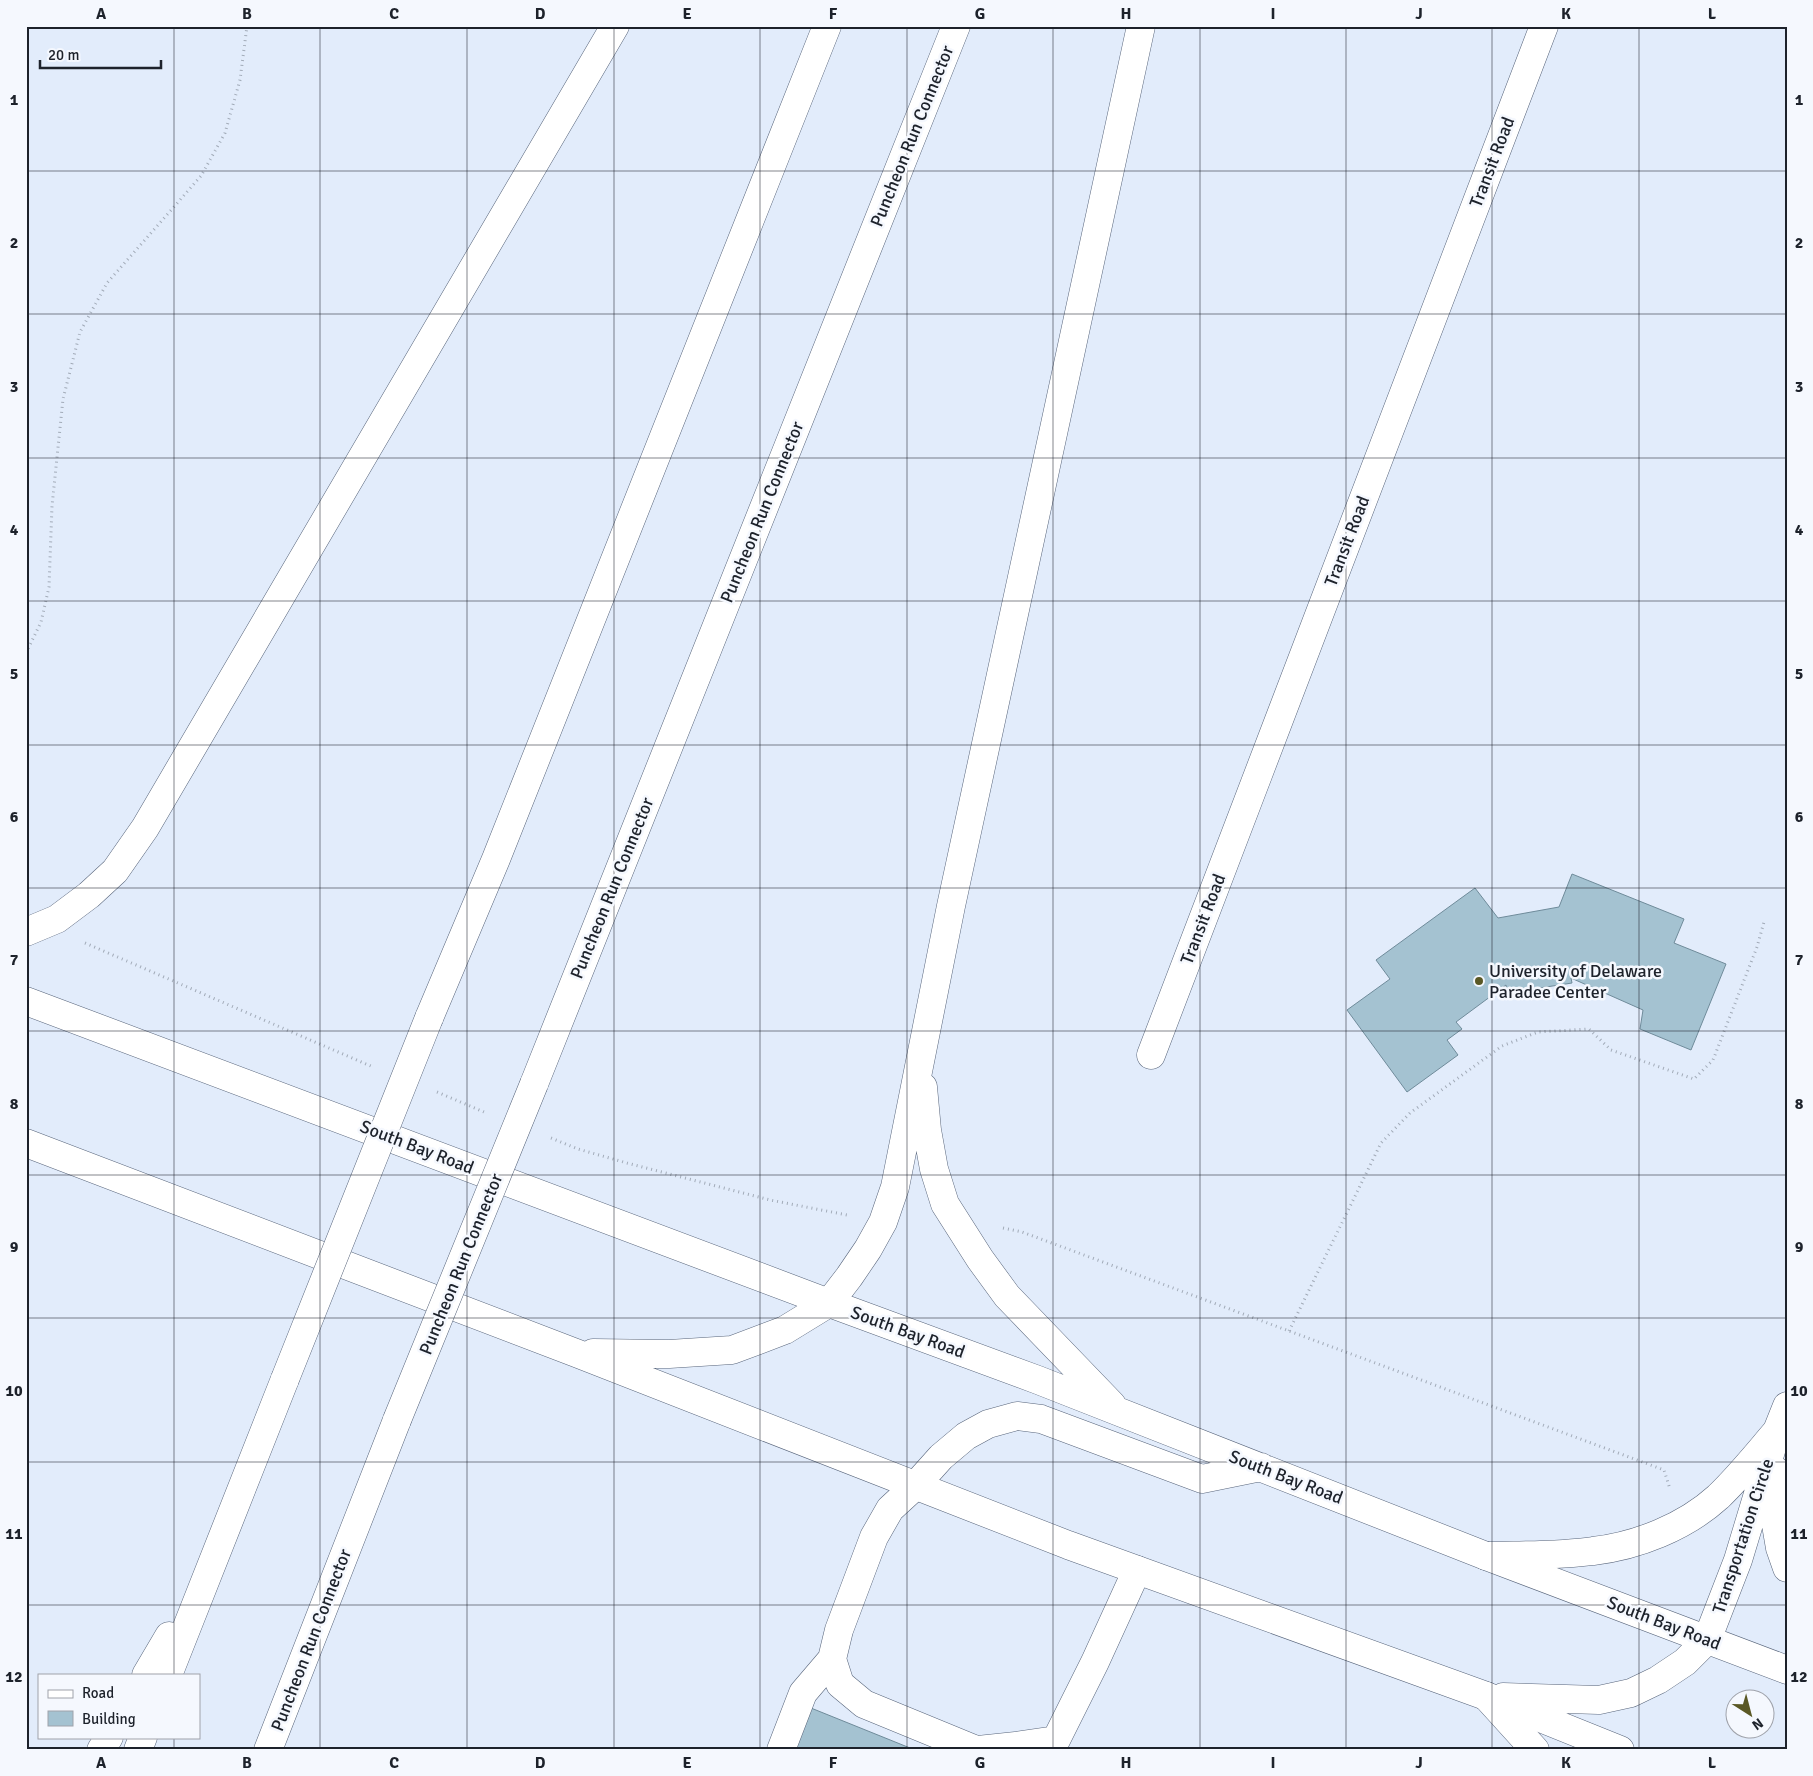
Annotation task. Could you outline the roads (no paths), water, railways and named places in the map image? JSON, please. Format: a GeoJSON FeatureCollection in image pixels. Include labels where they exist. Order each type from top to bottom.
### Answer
{"type":"FeatureCollection","features":[{"type":"Feature","properties":{"kind":"main road"},"geometry":{"type":"LineString","coordinates":[[26,932],[57,919],[89,895],[115,871],[145,828],[615,26]]}},
{"type":"Feature","properties":{"kind":"main road"},"geometry":{"type":"LineString","coordinates":[[168,1674],[828,26]]}},
{"type":"Feature","properties":{"kind":"main road","name":"Puncheon Run Connector"},"geometry":{"type":"LineString","coordinates":[[268,1750],[398,1420],[956,26]]}},
{"type":"Feature","properties":{"kind":"main road"},"geometry":{"type":"LineString","coordinates":[[576,1353],[669,1354],[732,1350],[786,1330],[829,1303],[868,1249],[883,1222],[895,1187],[951,906],[1141,26]]}},
{"type":"Feature","properties":{"kind":"main road","name":"Transit Road"},"geometry":{"type":"LineString","coordinates":[[1152,1055],[1544,26]]}},
{"type":"Feature","properties":{"kind":"main road","name":"South Bay Road"},"geometry":{"type":"LineString","coordinates":[[26,1001],[955,1349],[1486,1556],[1787,1670]]}},
{"type":"Feature","properties":{"kind":"main road"},"geometry":{"type":"LineString","coordinates":[[920,1058],[927,1130],[934,1169],[945,1204],[980,1259],[1007,1296],[1120,1413]]}},
{"type":"Feature","properties":{"kind":"main road"},"geometry":{"type":"LineString","coordinates":[[26,1143],[576,1353],[915,1486],[1137,1570],[1486,1696],[1620,1750]]}},
{"type":"Feature","properties":{"kind":"main road","name":"Transportation Circle"},"geometry":{"type":"LineString","coordinates":[[1707,1640],[1738,1560],[1777,1431],[1787,1406]]}},
{"type":"Feature","properties":{"kind":"main road"},"geometry":{"type":"LineString","coordinates":[[782,1750],[803,1693],[832,1659],[839,1630],[874,1537],[890,1508],[915,1486],[941,1457],[966,1436],[988,1424],[1017,1416],[1041,1419],[1202,1479],[1261,1467]]}},
{"type":"Feature","properties":{"kind":"main road","name":"Transportation Circle"},"geometry":{"type":"LineString","coordinates":[[1486,1556],[1594,1552],[1657,1535],[1684,1521],[1718,1497],[1777,1431]]}},
{"type":"Feature","properties":{"kind":"main road","name":"Transportation Circle"},"geometry":{"type":"LineString","coordinates":[[1777,1431],[1774,1507],[1780,1548],[1787,1568]]}},
{"type":"Feature","properties":{"kind":"main road"},"geometry":{"type":"LineString","coordinates":[[147,1674],[210,1568]]}},
{"type":"Feature","properties":{"kind":"main road"},"geometry":{"type":"LineString","coordinates":[[832,1659],[840,1684],[864,1704],[977,1750],[1016,1746],[1062,1745],[1095,1662],[1137,1570]]}},
{"type":"Feature","properties":{"kind":"main road"},"geometry":{"type":"LineString","coordinates":[[1486,1696],[1599,1700],[1631,1694],[1686,1662],[1707,1640]]}},
{"type":"Feature","properties":{"kind":"main road"},"geometry":{"type":"LineString","coordinates":[[1486,1696],[1534,1750]]}},
{"type":"Feature","properties":{"kind":"main road"},"geometry":{"type":"LineString","coordinates":[[101,1750],[108,1738]]}},
{"type":"Feature","properties":{"kind":"main road"},"geometry":{"type":"LineString","coordinates":[[138,1750],[143,1738]]}},
{"type":"Feature","properties":{"kind":"place","name":"University of Delaware Paradee Center"},"geometry":{"type":"Point","coordinates":[1479,981]}}]}
